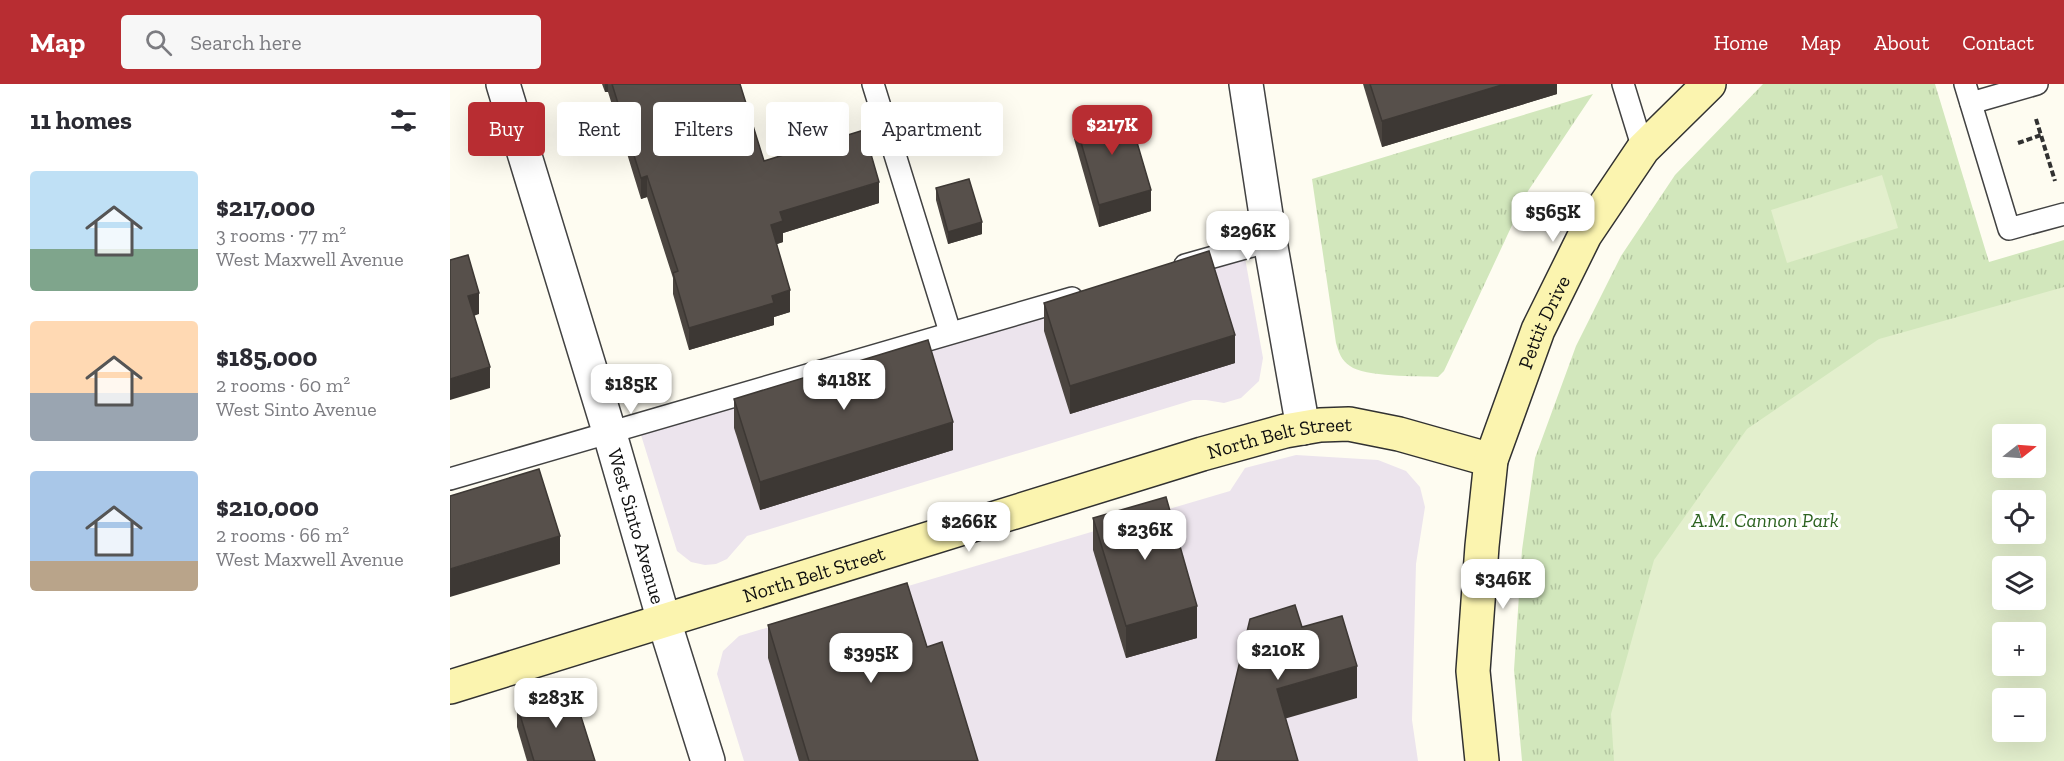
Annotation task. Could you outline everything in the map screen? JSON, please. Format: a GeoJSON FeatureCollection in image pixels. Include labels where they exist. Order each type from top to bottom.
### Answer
{"type":"FeatureCollection","features":[{"type":"Feature","properties":{"kind":"street","name":"West Sinto Avenue"},"geometry":{"type":"LineString","coordinates":[[503,84],[708,761]]}},
{"type":"Feature","properties":{"kind":"street"},"geometry":{"type":"LineString","coordinates":[[1246,84],[1270,241],[1303,428]]}},
{"type":"Feature","properties":{"kind":"street","name":"Pettit Drive"},"geometry":{"type":"LineString","coordinates":[[1482,761],[1473,671],[1491,460],[1538,330],[1585,235],[1643,149],[1709,84]]}},
{"type":"Feature","properties":{"kind":"street","name":"North Belt Street"},"geometry":{"type":"LineString","coordinates":[[450,687],[1236,444],[1303,428],[1349,424],[1491,460]]}},
{"type":"Feature","properties":{"kind":"lane"},"geometry":{"type":"LineString","coordinates":[[873,84],[950,333]]}},
{"type":"Feature","properties":{"kind":"lane"},"geometry":{"type":"LineString","coordinates":[[1623,84],[1643,149]]}},
{"type":"Feature","properties":{"kind":"lane"},"geometry":{"type":"LineString","coordinates":[[2031,86],[1968,93],[2009,229],[2064,214]]}},
{"type":"Feature","properties":{"kind":"lane"},"geometry":{"type":"LineString","coordinates":[[1167,270],[1270,241]]}},
{"type":"Feature","properties":{"kind":"lane"},"geometry":{"type":"LineString","coordinates":[[450,479],[1087,293]]}},
{"type":"Feature","properties":{"kind":"path"},"geometry":{"type":"LineString","coordinates":[[2031,86],[2055,181],[2060,187]]}},
{"type":"Feature","properties":{"kind":"shaded area"},"geometry":{"type":"Polygon","coordinates":[[[1245,258],[1263,358],[1259,381],[1241,398],[1224,403],[1193,400],[747,536],[727,559],[716,564],[705,565],[691,562],[677,551],[641,435],[1245,258]]]}},
{"type":"Feature","properties":{"kind":"shaded area"},"geometry":{"type":"Polygon","coordinates":[[[1296,455],[1378,460],[1406,471],[1420,487],[1425,507],[1416,564],[1412,720],[1418,761],[744,761],[717,674],[723,651],[739,636],[1230,491],[1245,468],[1296,455]]]}},
{"type":"Feature","properties":{"kind":"green space","name":"A.M. Cannon Park"},"geometry":{"type":"Polygon","coordinates":[[[1763,84],[1935,84],[1989,262],[2064,240],[2064,761],[1522,761],[1514,670],[1522,550],[1535,458],[1576,346],[1621,256],[1675,175],[1763,84]]]}},
{"type":"Feature","properties":{"kind":"green space"},"geometry":{"type":"Polygon","coordinates":[[[1593,94],[1528,191],[1444,371],[1438,377],[1392,375],[1357,370],[1347,364],[1336,343],[1312,179],[1593,94]]]}},
{"type":"Feature","properties":{"kind":"green space"},"geometry":{"type":"Polygon","coordinates":[[[1882,175],[1898,228],[1787,263],[1771,210],[1882,175]]]}},
{"type":"Feature","properties":{"kind":"green space"},"geometry":{"type":"Polygon","coordinates":[[[2064,287],[2064,761],[1614,761],[1611,714],[1654,560],[1747,429],[1879,339],[2064,287]]]}},
{"type":"Feature","properties":{"kind":"building"},"geometry":{"type":"Polygon","coordinates":[[[612,84],[740,84],[746,102],[653,102],[653,156],[754,156],[754,129],[764,161],[780,156],[849,156],[849,135],[861,131],[861,156],[872,156],[879,182],[780,212],[783,221],[771,225],[790,290],[772,296],[774,303],[689,328],[673,273],[678,271],[647,176],[641,178],[634,156],[641,156],[641,102],[618,102],[612,84]]]}},
{"type":"Feature","properties":{"kind":"building"},"geometry":{"type":"Polygon","coordinates":[[[1370,84],[1505,84],[1382,121],[1370,84]]]}},
{"type":"Feature","properties":{"kind":"building"},"geometry":{"type":"Polygon","coordinates":[[[1115,106],[1121,125],[1131,122],[1151,190],[1099,205],[1074,118],[1115,106]]]}},
{"type":"Feature","properties":{"kind":"building"},"geometry":{"type":"Polygon","coordinates":[[[969,179],[982,222],[948,232],[936,188],[969,179]]]}},
{"type":"Feature","properties":{"kind":"building"},"geometry":{"type":"Polygon","coordinates":[[[1209,251],[1235,335],[1070,386],[1044,303],[1209,251]]]}},
{"type":"Feature","properties":{"kind":"building"},"geometry":{"type":"Polygon","coordinates":[[[468,255],[479,293],[468,296],[490,367],[450,379],[450,260],[468,255]]]}},
{"type":"Feature","properties":{"kind":"building"},"geometry":{"type":"Polygon","coordinates":[[[928,340],[953,422],[760,482],[734,399],[928,340]]]}},
{"type":"Feature","properties":{"kind":"building"},"geometry":{"type":"Polygon","coordinates":[[[539,469],[560,536],[450,569],[450,496],[539,469]]]}},
{"type":"Feature","properties":{"kind":"building"},"geometry":{"type":"Polygon","coordinates":[[[1166,497],[1197,606],[1126,626],[1093,518],[1166,497]]]}},
{"type":"Feature","properties":{"kind":"building"},"geometry":{"type":"Polygon","coordinates":[[[907,583],[927,647],[942,642],[978,761],[809,761],[768,625],[907,583]]]}},
{"type":"Feature","properties":{"kind":"building"},"geometry":{"type":"Polygon","coordinates":[[[1295,605],[1302,627],[1342,616],[1357,666],[1277,689],[1298,761],[1216,761],[1250,619],[1295,605]]]}},
{"type":"Feature","properties":{"kind":"building"},"geometry":{"type":"Polygon","coordinates":[[[572,688],[595,761],[534,761],[517,705],[572,688]]]}}]}
